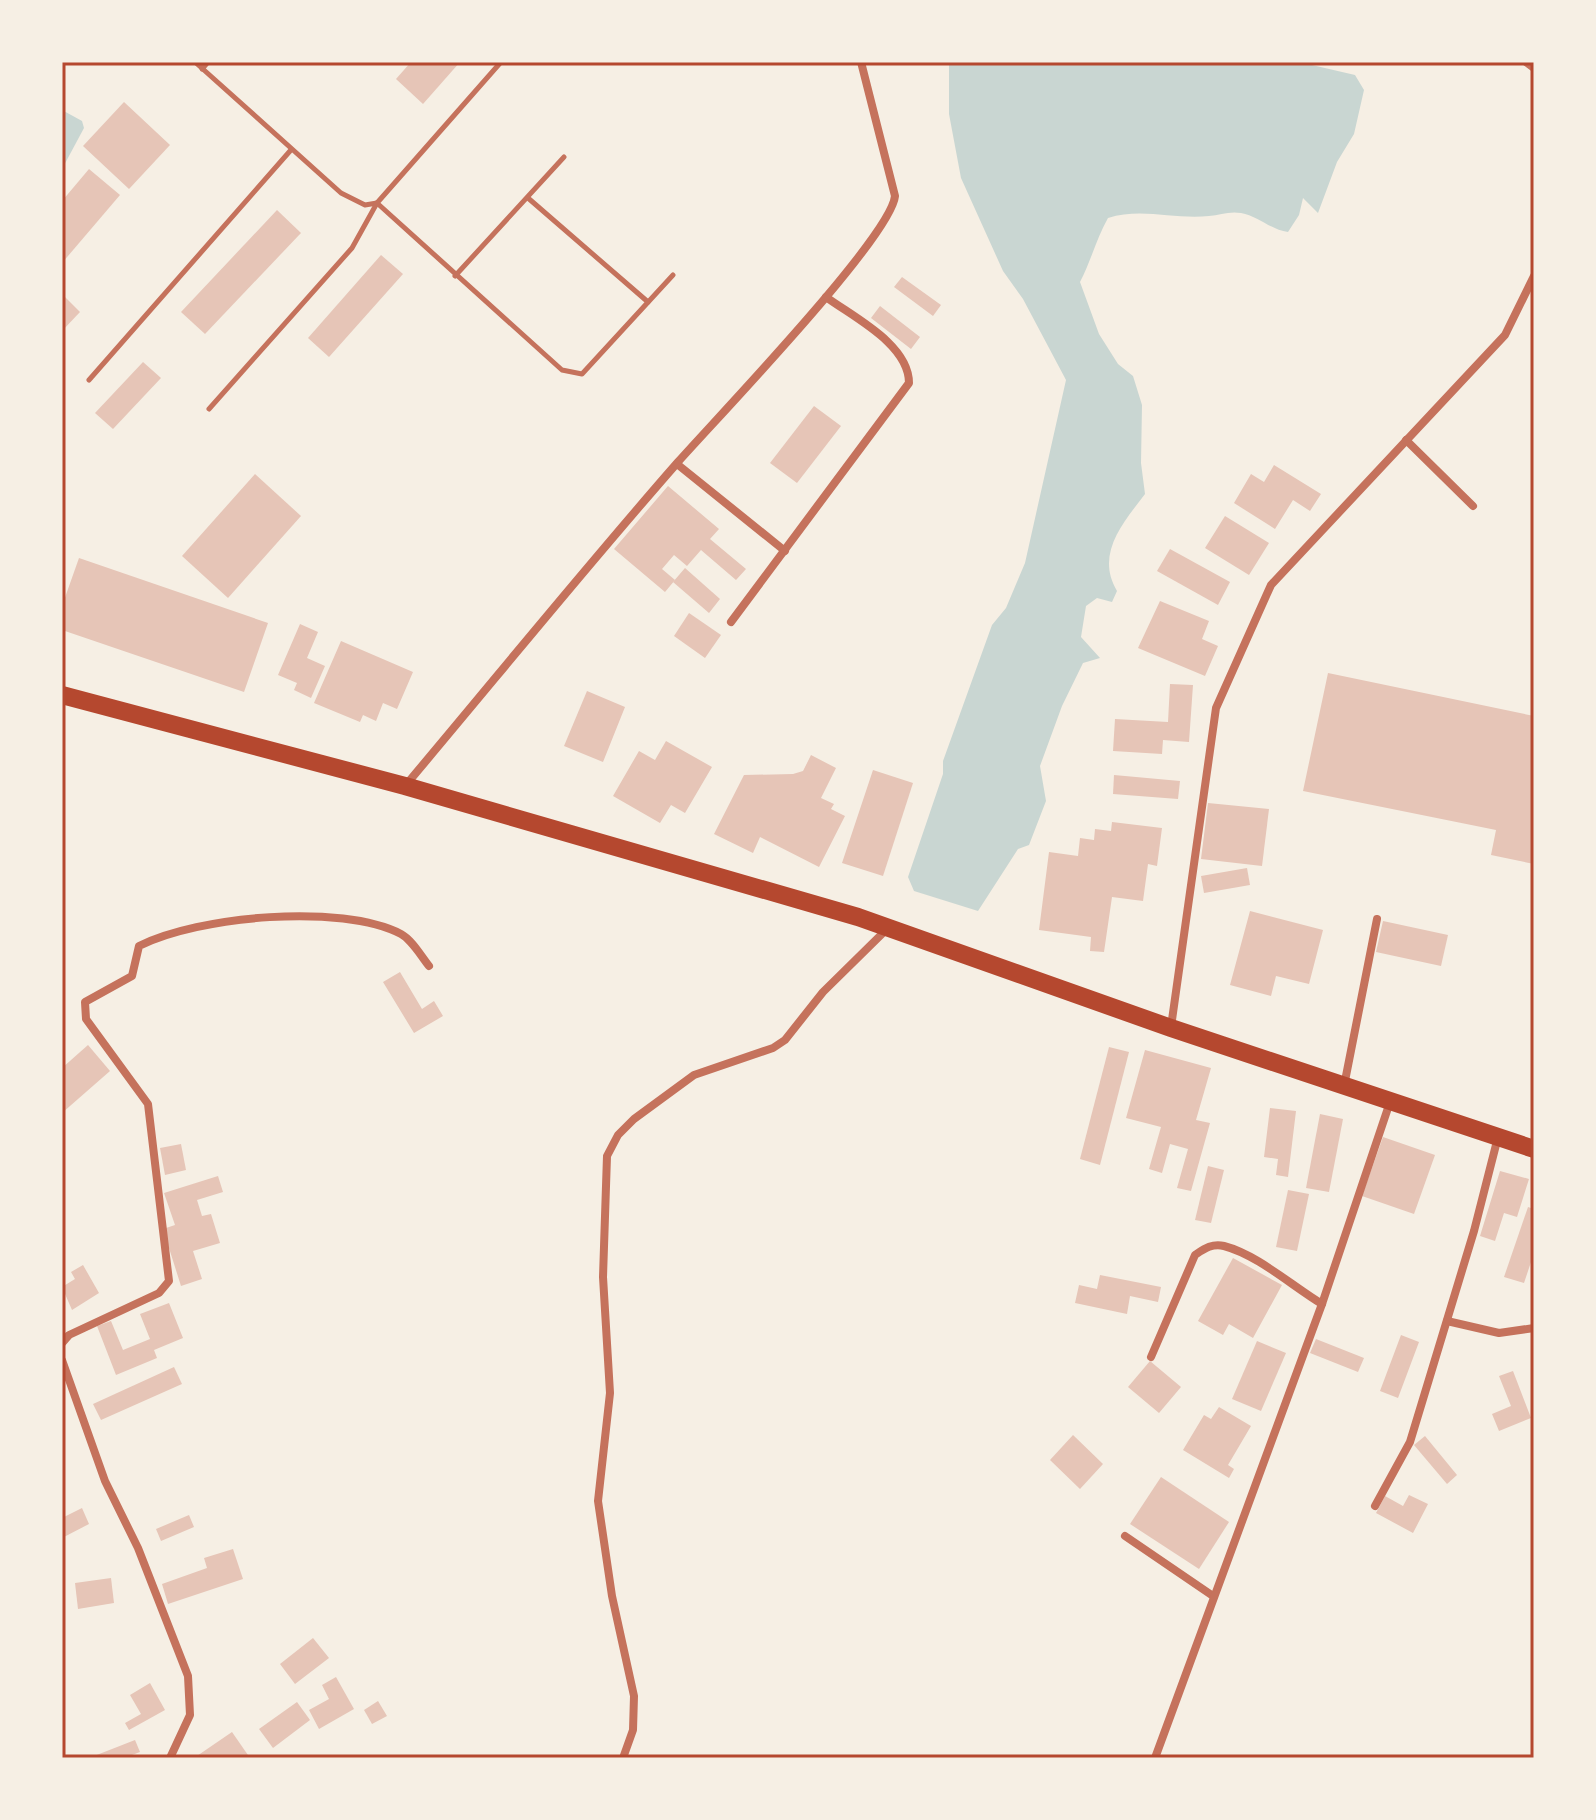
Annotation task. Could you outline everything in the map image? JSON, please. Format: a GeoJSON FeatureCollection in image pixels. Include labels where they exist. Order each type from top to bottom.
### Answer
{"type":"FeatureCollection","features":[{"type":"Feature","properties":{"kind":"highway"},"geometry":{"type":"LineString","coordinates":[[62,695],[405,786],[889,928],[1171,1028],[1534,1149]]}},
{"type":"Feature","properties":{"kind":"street"},"geometry":{"type":"LineString","coordinates":[[405,786],[677,464],[826,297],[894,205],[861,62]]}},
{"type":"Feature","properties":{"kind":"street"},"geometry":{"type":"LineString","coordinates":[[1526,62],[1534,68]]}},
{"type":"Feature","properties":{"kind":"street"},"geometry":{"type":"LineString","coordinates":[[1171,1028],[1216,708],[1271,585],[1505,335],[1534,276]]}},
{"type":"Feature","properties":{"kind":"street"},"geometry":{"type":"LineString","coordinates":[[731,622],[909,383],[909,372],[893,349],[826,297]]}},
{"type":"Feature","properties":{"kind":"street"},"geometry":{"type":"LineString","coordinates":[[1406,440],[1473,506]]}},
{"type":"Feature","properties":{"kind":"street"},"geometry":{"type":"LineString","coordinates":[[677,464],[785,551]]}},
{"type":"Feature","properties":{"kind":"street"},"geometry":{"type":"LineString","coordinates":[[62,1343],[69,1335],[159,1293],[169,1281],[148,1104],[86,1019],[85,1002],[132,976],[139,946],[162,934],[255,919],[335,916],[382,926],[405,936],[429,966]]}},
{"type":"Feature","properties":{"kind":"street"},"geometry":{"type":"LineString","coordinates":[[1344,1086],[1377,919]]}},
{"type":"Feature","properties":{"kind":"street"},"geometry":{"type":"LineString","coordinates":[[623,1758],[633,1730],[634,1696],[612,1596],[598,1501],[610,1393],[603,1277],[607,1156],[618,1135],[634,1119],[694,1075],[773,1048],[785,1040],[823,992],[889,928]]}},
{"type":"Feature","properties":{"kind":"street"},"geometry":{"type":"LineString","coordinates":[[1155,1758],[1322,1304],[1390,1102]]}},
{"type":"Feature","properties":{"kind":"street"},"geometry":{"type":"LineString","coordinates":[[1375,1506],[1410,1442],[1498,1137]]}},
{"type":"Feature","properties":{"kind":"street"},"geometry":{"type":"LineString","coordinates":[[1151,1357],[1195,1255],[1208,1247],[1222,1246],[1244,1256],[1322,1304]]}},
{"type":"Feature","properties":{"kind":"street"},"geometry":{"type":"LineString","coordinates":[[1447,1321],[1499,1333],[1534,1328]]}},
{"type":"Feature","properties":{"kind":"street"},"geometry":{"type":"LineString","coordinates":[[62,1360],[105,1481],[138,1548],[188,1676],[190,1715],[170,1758]]}},
{"type":"Feature","properties":{"kind":"street"},"geometry":{"type":"LineString","coordinates":[[1125,1536],[1213,1596]]}},
{"type":"Feature","properties":{"kind":"lane"},"geometry":{"type":"LineString","coordinates":[[195,62],[290,151],[341,193],[365,205],[377,203]]}},
{"type":"Feature","properties":{"kind":"lane"},"geometry":{"type":"LineString","coordinates":[[202,69],[208,62]]}},
{"type":"Feature","properties":{"kind":"lane"},"geometry":{"type":"LineString","coordinates":[[209,409],[352,248],[377,203],[501,62]]}},
{"type":"Feature","properties":{"kind":"lane"},"geometry":{"type":"LineString","coordinates":[[89,380],[290,151]]}},
{"type":"Feature","properties":{"kind":"lane"},"geometry":{"type":"LineString","coordinates":[[455,276],[564,157]]}},
{"type":"Feature","properties":{"kind":"lane"},"geometry":{"type":"LineString","coordinates":[[528,198],[648,303]]}},
{"type":"Feature","properties":{"kind":"lane"},"geometry":{"type":"LineString","coordinates":[[377,203],[562,370],[573,374],[582,374],[673,275]]}},
{"type":"Feature","properties":{"kind":"shaded area"},"geometry":{"type":"Polygon","coordinates":[[[949,62],[1299,62],[1355,75],[1364,90],[1354,134],[1337,162],[1318,213],[1303,198],[1299,215],[1288,232],[1237,213],[1196,217],[1121,215],[1108,218],[1104,225],[1080,282],[1099,334],[1118,364],[1133,376],[1142,405],[1141,463],[1145,494],[1121,528],[1110,552],[1111,577],[1117,591],[1112,602],[1097,598],[1086,606],[1081,637],[1100,658],[1083,663],[1062,706],[1040,766],[1046,801],[1029,845],[1018,849],[978,911],[914,891],[908,877],[943,774],[943,761],[992,625],[1006,608],[1025,563],[1066,380],[1023,299],[1003,271],[961,178],[949,114],[949,62]]]}},
{"type":"Feature","properties":{"kind":"shaded area"},"geometry":{"type":"Polygon","coordinates":[[[62,110],[82,121],[84,128],[62,169],[62,110]]]}},
{"type":"Feature","properties":{"kind":"building"},"geometry":{"type":"Polygon","coordinates":[[[411,62],[460,62],[423,104],[396,79],[411,62]]]}},
{"type":"Feature","properties":{"kind":"building"},"geometry":{"type":"Polygon","coordinates":[[[124,102],[170,145],[129,189],[83,146],[124,102]]]}},
{"type":"Feature","properties":{"kind":"building"},"geometry":{"type":"Polygon","coordinates":[[[89,169],[120,195],[62,263],[62,201],[89,169]]]}},
{"type":"Feature","properties":{"kind":"building"},"geometry":{"type":"Polygon","coordinates":[[[277,210],[301,233],[205,334],[181,312],[277,210]]]}},
{"type":"Feature","properties":{"kind":"building"},"geometry":{"type":"Polygon","coordinates":[[[381,255],[403,274],[329,357],[308,338],[381,255]]]}},
{"type":"Feature","properties":{"kind":"building"},"geometry":{"type":"Polygon","coordinates":[[[902,277],[941,305],[933,316],[894,287],[902,277]]]}},
{"type":"Feature","properties":{"kind":"building"},"geometry":{"type":"Polygon","coordinates":[[[62,294],[80,312],[62,331],[62,294]]]}},
{"type":"Feature","properties":{"kind":"building"},"geometry":{"type":"Polygon","coordinates":[[[880,306],[920,337],[911,349],[871,318],[880,306]]]}},
{"type":"Feature","properties":{"kind":"building"},"geometry":{"type":"Polygon","coordinates":[[[143,362],[161,378],[113,429],[95,413],[143,362]]]}},
{"type":"Feature","properties":{"kind":"building"},"geometry":{"type":"Polygon","coordinates":[[[814,406],[841,426],[797,483],[770,463],[814,406]]]}},
{"type":"Feature","properties":{"kind":"building"},"geometry":{"type":"Polygon","coordinates":[[[1274,465],[1321,494],[1310,511],[1293,500],[1275,529],[1234,503],[1251,474],[1264,482],[1274,465]]]}},
{"type":"Feature","properties":{"kind":"building"},"geometry":{"type":"Polygon","coordinates":[[[255,474],[301,516],[228,598],[182,556],[255,474]]]}},
{"type":"Feature","properties":{"kind":"building"},"geometry":{"type":"Polygon","coordinates":[[[668,486],[719,529],[710,539],[746,569],[736,580],[701,550],[687,566],[674,555],[662,569],[675,580],[665,592],[614,549],[668,486]]]}},
{"type":"Feature","properties":{"kind":"building"},"geometry":{"type":"Polygon","coordinates":[[[1225,516],[1269,543],[1249,575],[1205,548],[1225,516]]]}},
{"type":"Feature","properties":{"kind":"building"},"geometry":{"type":"Polygon","coordinates":[[[1170,549],[1230,582],[1218,605],[1157,571],[1170,549]]]}},
{"type":"Feature","properties":{"kind":"building"},"geometry":{"type":"Polygon","coordinates":[[[79,558],[268,623],[244,692],[62,630],[62,606],[79,558]]]}},
{"type":"Feature","properties":{"kind":"building"},"geometry":{"type":"Polygon","coordinates":[[[685,568],[720,599],[709,613],[673,582],[685,568]]]}},
{"type":"Feature","properties":{"kind":"building"},"geometry":{"type":"Polygon","coordinates":[[[1160,601],[1209,621],[1202,639],[1218,646],[1205,676],[1138,648],[1160,601]]]}},
{"type":"Feature","properties":{"kind":"building"},"geometry":{"type":"Polygon","coordinates":[[[689,613],[721,635],[705,658],[674,636],[689,613]]]}},
{"type":"Feature","properties":{"kind":"building"},"geometry":{"type":"Polygon","coordinates":[[[300,624],[318,632],[307,658],[325,666],[311,698],[294,690],[297,683],[278,675],[300,624]]]}},
{"type":"Feature","properties":{"kind":"building"},"geometry":{"type":"Polygon","coordinates":[[[341,641],[413,672],[397,709],[383,703],[376,721],[363,715],[360,722],[314,703],[341,641]]]}},
{"type":"Feature","properties":{"kind":"building"},"geometry":{"type":"Polygon","coordinates":[[[1328,673],[1534,716],[1534,864],[1491,855],[1496,830],[1303,791],[1328,673]]]}},
{"type":"Feature","properties":{"kind":"building"},"geometry":{"type":"Polygon","coordinates":[[[1170,684],[1193,685],[1189,742],[1163,740],[1162,754],[1113,751],[1115,719],[1168,722],[1170,684]]]}},
{"type":"Feature","properties":{"kind":"building"},"geometry":{"type":"Polygon","coordinates":[[[587,691],[625,707],[603,762],[564,746],[587,691]]]}},
{"type":"Feature","properties":{"kind":"building"},"geometry":{"type":"Polygon","coordinates":[[[666,741],[712,767],[685,813],[671,805],[660,823],[613,796],[639,751],[655,760],[666,741]]]}},
{"type":"Feature","properties":{"kind":"building"},"geometry":{"type":"Polygon","coordinates":[[[811,755],[836,768],[821,798],[834,804],[831,809],[845,816],[819,867],[760,837],[753,853],[714,834],[744,775],[793,774],[803,771],[811,755]]]}},
{"type":"Feature","properties":{"kind":"building"},"geometry":{"type":"Polygon","coordinates":[[[873,770],[913,783],[883,876],[842,863],[873,770]]]}},
{"type":"Feature","properties":{"kind":"building"},"geometry":{"type":"Polygon","coordinates":[[[1114,775],[1180,781],[1178,799],[1113,794],[1114,775]]]}},
{"type":"Feature","properties":{"kind":"building"},"geometry":{"type":"Polygon","coordinates":[[[1208,803],[1269,809],[1262,866],[1201,859],[1208,803]]]}},
{"type":"Feature","properties":{"kind":"building"},"geometry":{"type":"Polygon","coordinates":[[[1112,822],[1162,828],[1157,866],[1148,864],[1143,901],[1112,897],[1104,952],[1090,951],[1091,937],[1039,930],[1049,852],[1078,856],[1080,838],[1094,840],[1095,829],[1111,831],[1112,822]]]}},
{"type":"Feature","properties":{"kind":"building"},"geometry":{"type":"Polygon","coordinates":[[[1247,868],[1250,885],[1204,893],[1201,876],[1247,868]]]}},
{"type":"Feature","properties":{"kind":"building"},"geometry":{"type":"Polygon","coordinates":[[[1250,911],[1323,930],[1309,984],[1276,976],[1271,996],[1230,985],[1250,911]]]}},
{"type":"Feature","properties":{"kind":"building"},"geometry":{"type":"Polygon","coordinates":[[[1383,921],[1448,935],[1441,966],[1376,952],[1383,921]]]}},
{"type":"Feature","properties":{"kind":"building"},"geometry":{"type":"Polygon","coordinates":[[[400,972],[422,1009],[434,1001],[443,1016],[414,1033],[383,982],[400,972]]]}},
{"type":"Feature","properties":{"kind":"building"},"geometry":{"type":"Polygon","coordinates":[[[88,1045],[110,1071],[62,1113],[62,1068],[88,1045]]]}},
{"type":"Feature","properties":{"kind":"building"},"geometry":{"type":"Polygon","coordinates":[[[1109,1047],[1129,1052],[1100,1165],[1080,1159],[1109,1047]]]}},
{"type":"Feature","properties":{"kind":"building"},"geometry":{"type":"Polygon","coordinates":[[[1145,1050],[1211,1068],[1196,1120],[1210,1123],[1191,1191],[1177,1188],[1188,1149],[1170,1144],[1162,1173],[1149,1169],[1161,1127],[1126,1118],[1145,1050]]]}},
{"type":"Feature","properties":{"kind":"building"},"geometry":{"type":"Polygon","coordinates":[[[1270,1108],[1296,1111],[1288,1177],[1276,1175],[1278,1159],[1264,1157],[1270,1108]]]}},
{"type":"Feature","properties":{"kind":"building"},"geometry":{"type":"Polygon","coordinates":[[[1320,1114],[1343,1119],[1329,1192],[1306,1188],[1320,1114]]]}},
{"type":"Feature","properties":{"kind":"building"},"geometry":{"type":"Polygon","coordinates":[[[1383,1137],[1435,1155],[1414,1214],[1362,1196],[1383,1137]]]}},
{"type":"Feature","properties":{"kind":"building"},"geometry":{"type":"Polygon","coordinates":[[[181,1144],[186,1170],[165,1175],[160,1148],[181,1144]]]}},
{"type":"Feature","properties":{"kind":"building"},"geometry":{"type":"Polygon","coordinates":[[[1208,1166],[1224,1170],[1211,1223],[1195,1220],[1208,1166]]]}},
{"type":"Feature","properties":{"kind":"building"},"geometry":{"type":"Polygon","coordinates":[[[1500,1171],[1529,1179],[1517,1217],[1504,1213],[1495,1241],[1480,1236],[1500,1171]]]}},
{"type":"Feature","properties":{"kind":"building"},"geometry":{"type":"Polygon","coordinates":[[[218,1176],[223,1192],[197,1200],[202,1216],[211,1214],[220,1243],[193,1251],[202,1279],[181,1286],[163,1229],[175,1225],[164,1193],[218,1176]]]}},
{"type":"Feature","properties":{"kind":"building"},"geometry":{"type":"Polygon","coordinates":[[[1288,1190],[1309,1194],[1297,1251],[1276,1247],[1288,1190]]]}},
{"type":"Feature","properties":{"kind":"building"},"geometry":{"type":"Polygon","coordinates":[[[1528,1207],[1534,1209],[1534,1253],[1524,1283],[1504,1277],[1528,1207]]]}},
{"type":"Feature","properties":{"kind":"building"},"geometry":{"type":"Polygon","coordinates":[[[1233,1258],[1282,1285],[1253,1338],[1229,1324],[1223,1335],[1198,1321],[1233,1258]]]}},
{"type":"Feature","properties":{"kind":"building"},"geometry":{"type":"Polygon","coordinates":[[[83,1265],[99,1293],[72,1310],[62,1287],[75,1279],[71,1272],[83,1265]]]}},
{"type":"Feature","properties":{"kind":"building"},"geometry":{"type":"Polygon","coordinates":[[[1100,1275],[1161,1287],[1158,1302],[1130,1296],[1127,1314],[1075,1303],[1079,1285],[1097,1289],[1100,1275]]]}},
{"type":"Feature","properties":{"kind":"building"},"geometry":{"type":"Polygon","coordinates":[[[169,1303],[183,1338],[154,1350],[157,1358],[116,1375],[97,1326],[111,1321],[123,1350],[150,1339],[140,1314],[169,1303]]]}},
{"type":"Feature","properties":{"kind":"building"},"geometry":{"type":"Polygon","coordinates":[[[1401,1335],[1419,1342],[1398,1398],[1380,1391],[1401,1335]]]}},
{"type":"Feature","properties":{"kind":"building"},"geometry":{"type":"Polygon","coordinates":[[[1316,1339],[1364,1358],[1358,1372],[1310,1353],[1316,1339]]]}},
{"type":"Feature","properties":{"kind":"building"},"geometry":{"type":"Polygon","coordinates":[[[1257,1341],[1286,1353],[1261,1411],[1232,1399],[1257,1341]]]}},
{"type":"Feature","properties":{"kind":"building"},"geometry":{"type":"Polygon","coordinates":[[[1150,1361],[1181,1387],[1159,1413],[1128,1387],[1150,1361]]]}},
{"type":"Feature","properties":{"kind":"building"},"geometry":{"type":"Polygon","coordinates":[[[174,1367],[182,1384],[101,1420],[93,1404],[174,1367]]]}},
{"type":"Feature","properties":{"kind":"building"},"geometry":{"type":"Polygon","coordinates":[[[1513,1371],[1531,1418],[1499,1431],[1492,1414],[1511,1406],[1499,1376],[1513,1371]]]}},
{"type":"Feature","properties":{"kind":"building"},"geometry":{"type":"Polygon","coordinates":[[[1219,1407],[1251,1426],[1228,1465],[1234,1469],[1229,1478],[1183,1450],[1204,1415],[1211,1419],[1219,1407]]]}},
{"type":"Feature","properties":{"kind":"building"},"geometry":{"type":"Polygon","coordinates":[[[1073,1435],[1103,1464],[1080,1489],[1050,1460],[1073,1435]]]}},
{"type":"Feature","properties":{"kind":"building"},"geometry":{"type":"Polygon","coordinates":[[[1425,1436],[1457,1475],[1447,1484],[1414,1445],[1425,1436]]]}},
{"type":"Feature","properties":{"kind":"building"},"geometry":{"type":"Polygon","coordinates":[[[1161,1477],[1229,1522],[1199,1569],[1130,1524],[1161,1477]]]}},
{"type":"Feature","properties":{"kind":"building"},"geometry":{"type":"Polygon","coordinates":[[[1409,1495],[1428,1504],[1413,1533],[1376,1513],[1385,1496],[1403,1506],[1409,1495]]]}},
{"type":"Feature","properties":{"kind":"building"},"geometry":{"type":"Polygon","coordinates":[[[82,1508],[89,1524],[62,1538],[62,1518],[82,1508]]]}},
{"type":"Feature","properties":{"kind":"building"},"geometry":{"type":"Polygon","coordinates":[[[189,1515],[194,1527],[161,1541],[156,1529],[189,1515]]]}},
{"type":"Feature","properties":{"kind":"building"},"geometry":{"type":"Polygon","coordinates":[[[233,1549],[243,1579],[168,1604],[162,1584],[207,1568],[204,1558],[233,1549]]]}},
{"type":"Feature","properties":{"kind":"building"},"geometry":{"type":"Polygon","coordinates":[[[111,1578],[114,1603],[78,1609],[75,1583],[111,1578]]]}},
{"type":"Feature","properties":{"kind":"building"},"geometry":{"type":"Polygon","coordinates":[[[313,1638],[329,1658],[295,1684],[280,1664],[313,1638]]]}},
{"type":"Feature","properties":{"kind":"building"},"geometry":{"type":"Polygon","coordinates":[[[336,1677],[354,1709],[319,1729],[309,1710],[329,1699],[322,1685],[336,1677]]]}},
{"type":"Feature","properties":{"kind":"building"},"geometry":{"type":"Polygon","coordinates":[[[150,1683],[165,1710],[129,1730],[125,1723],[141,1714],[130,1695],[150,1683]]]}},
{"type":"Feature","properties":{"kind":"building"},"geometry":{"type":"Polygon","coordinates":[[[378,1701],[387,1716],[372,1724],[364,1710],[378,1701]]]}},
{"type":"Feature","properties":{"kind":"building"},"geometry":{"type":"Polygon","coordinates":[[[297,1702],[310,1720],[273,1748],[259,1729],[297,1702]]]}},
{"type":"Feature","properties":{"kind":"building"},"geometry":{"type":"Polygon","coordinates":[[[232,1732],[250,1758],[194,1758],[232,1732]]]}},
{"type":"Feature","properties":{"kind":"building"},"geometry":{"type":"Polygon","coordinates":[[[135,1740],[140,1752],[124,1758],[89,1758],[135,1740]]]}}]}
